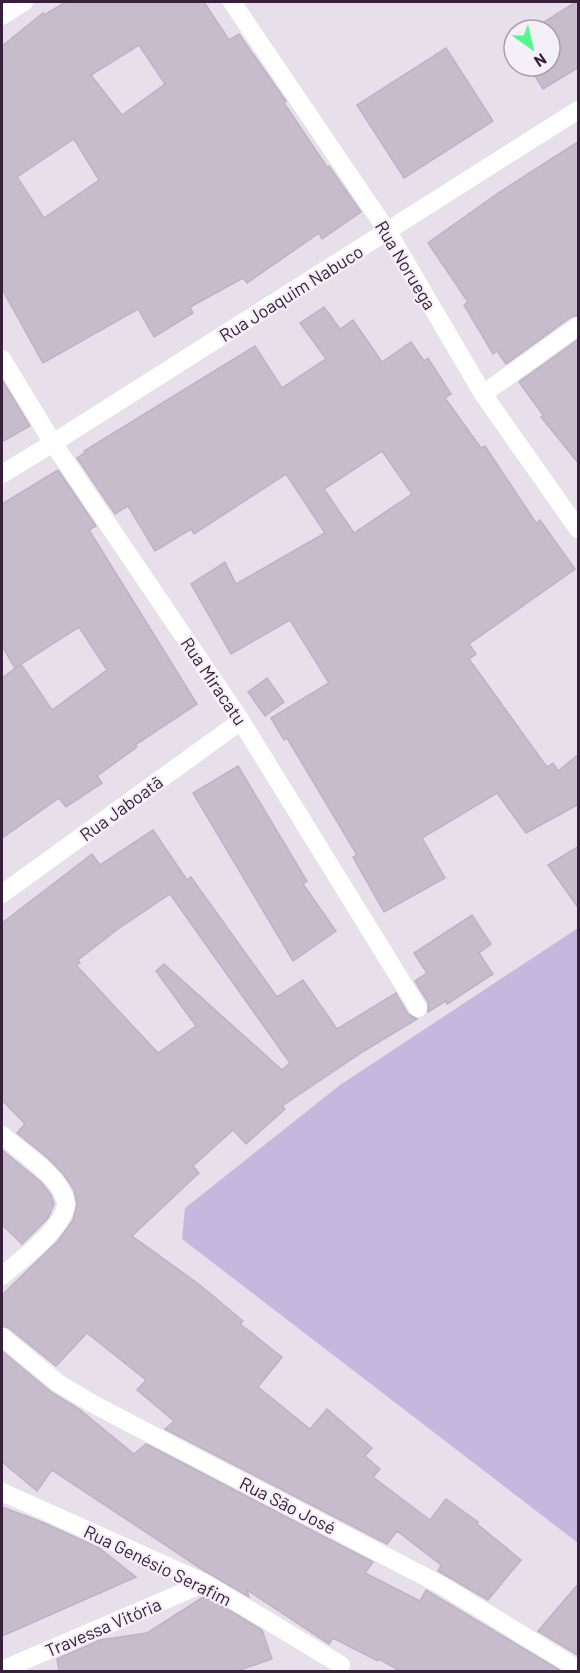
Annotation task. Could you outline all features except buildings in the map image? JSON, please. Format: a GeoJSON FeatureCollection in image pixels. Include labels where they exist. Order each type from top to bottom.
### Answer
{"type":"FeatureCollection","features":[{"type":"Feature","properties":{"kind":"street"},"geometry":{"type":"LineString","coordinates":[[2,16],[24,2]]}},
{"type":"Feature","properties":{"kind":"street","name":"Rua Noruega"},"geometry":{"type":"LineString","coordinates":[[232,2],[388,232],[483,394],[579,529]]}},
{"type":"Feature","properties":{"kind":"street","name":"Rua Joaquim Nabuco"},"geometry":{"type":"LineString","coordinates":[[2,474],[579,110]]}},
{"type":"Feature","properties":{"kind":"street"},"geometry":{"type":"LineString","coordinates":[[483,394],[579,326]]}},
{"type":"Feature","properties":{"kind":"street","name":"Rua Miracatu"},"geometry":{"type":"LineString","coordinates":[[2,359],[53,443],[241,722],[418,1008]]}},
{"type":"Feature","properties":{"kind":"street","name":"Rua Jaboatã"},"geometry":{"type":"LineString","coordinates":[[2,894],[241,722]]}},
{"type":"Feature","properties":{"kind":"street"},"geometry":{"type":"LineString","coordinates":[[2,1135],[61,1188],[66,1204],[62,1218],[52,1231],[2,1276]]}},
{"type":"Feature","properties":{"kind":"street","name":"Rua São José"},"geometry":{"type":"LineString","coordinates":[[2,1337],[58,1383],[93,1404],[441,1585],[579,1669]]}},
{"type":"Feature","properties":{"kind":"street","name":"Rua Genésio Serafim"},"geometry":{"type":"LineString","coordinates":[[2,1492],[205,1583],[339,1669]]}},
{"type":"Feature","properties":{"kind":"street","name":"Travessa Vitória"},"geometry":{"type":"LineString","coordinates":[[2,1670],[205,1583]]}},
{"type":"Feature","properties":{"kind":"shaded area"},"geometry":{"type":"Polygon","coordinates":[[[578,928],[578,1543],[182,1239],[185,1208],[340,1085],[578,928]]]}}]}
